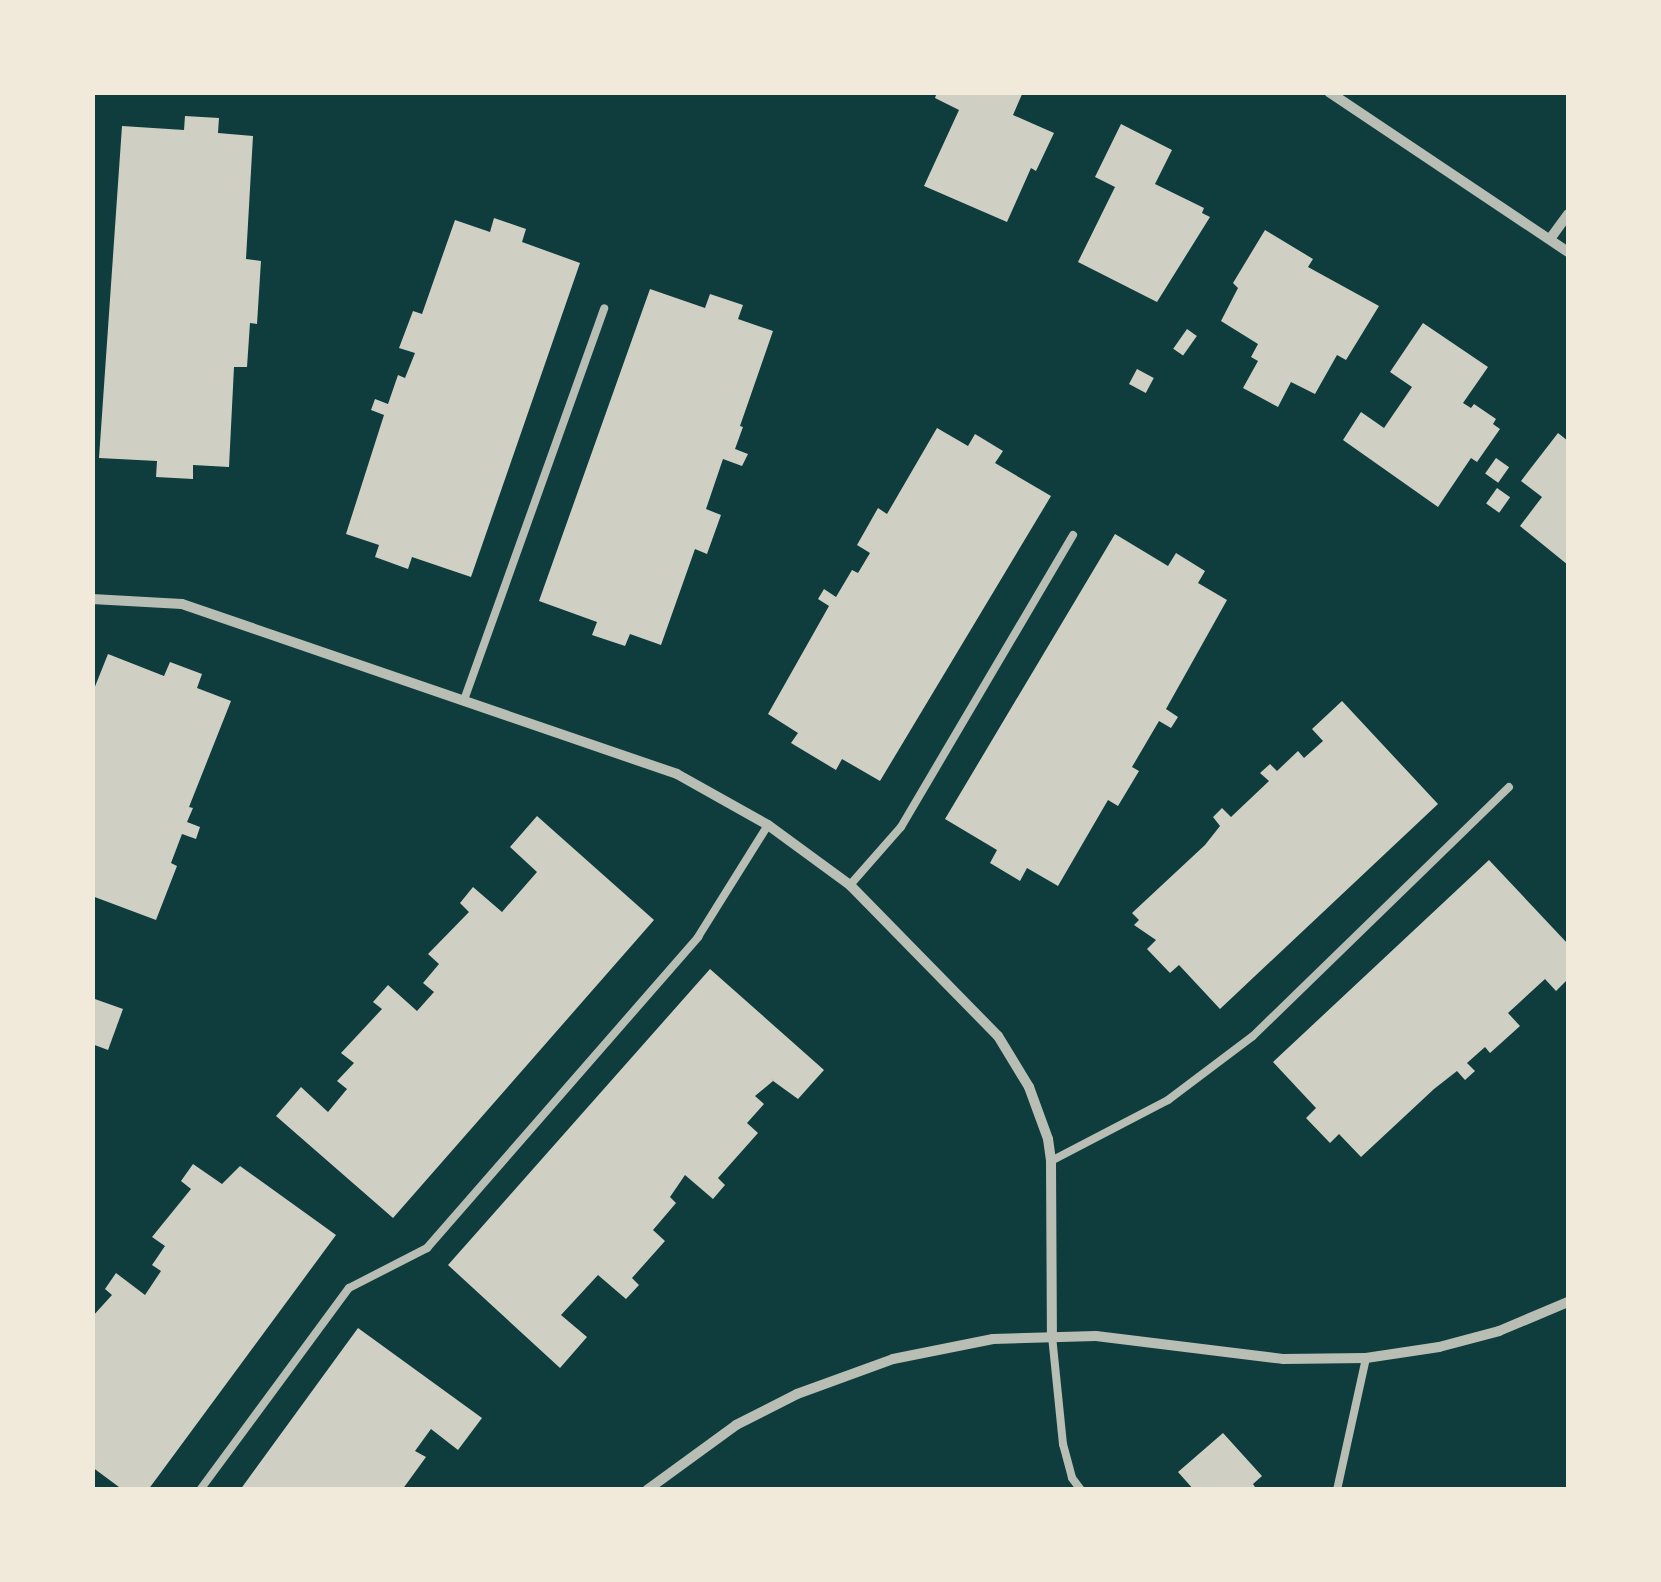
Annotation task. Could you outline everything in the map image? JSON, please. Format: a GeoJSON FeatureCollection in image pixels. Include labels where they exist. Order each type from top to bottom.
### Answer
{"type":"FeatureCollection","features":[{"type":"Feature","properties":{"kind":"street"},"geometry":{"type":"LineString","coordinates":[[1329,92],[1568,252]]}},
{"type":"Feature","properties":{"kind":"street"},"geometry":{"type":"LineString","coordinates":[[1550,239],[1568,214]]}},
{"type":"Feature","properties":{"kind":"street"},"geometry":{"type":"LineString","coordinates":[[92,599],[182,604],[676,774],[768,825],[850,885],[998,1036],[1029,1087],[1048,1139],[1051,1161],[1052,1336]]}},
{"type":"Feature","properties":{"kind":"street"},"geometry":{"type":"LineString","coordinates":[[647,1490],[736,1425],[797,1394],[893,1359],[993,1339],[1052,1336],[1096,1336],[1284,1359],[1366,1358],[1439,1348],[1499,1331],[1568,1302]]}},
{"type":"Feature","properties":{"kind":"lane"},"geometry":{"type":"LineString","coordinates":[[464,700],[604,308]]}},
{"type":"Feature","properties":{"kind":"lane"},"geometry":{"type":"LineString","coordinates":[[850,885],[901,827],[1073,535]]}},
{"type":"Feature","properties":{"kind":"lane"},"geometry":{"type":"LineString","coordinates":[[1051,1161],[1168,1100],[1253,1036],[1509,787]]}},
{"type":"Feature","properties":{"kind":"lane"},"geometry":{"type":"LineString","coordinates":[[200,1490],[349,1288],[427,1248],[698,938],[768,825]]}},
{"type":"Feature","properties":{"kind":"lane"},"geometry":{"type":"LineString","coordinates":[[1052,1336],[1063,1444],[1072,1478],[1081,1490]]}},
{"type":"Feature","properties":{"kind":"lane"},"geometry":{"type":"LineString","coordinates":[[1337,1490],[1366,1358]]}},
{"type":"Feature","properties":{"kind":"building"},"geometry":{"type":"Polygon","coordinates":[[[937,92],[1023,92],[1013,115],[1054,133],[1036,171],[1031,168],[1007,222],[924,186],[959,110],[935,98],[937,92]]]}},
{"type":"Feature","properties":{"kind":"building"},"geometry":{"type":"Polygon","coordinates":[[[185,116],[219,118],[218,133],[253,136],[246,259],[261,261],[257,324],[250,323],[247,367],[234,367],[229,467],[193,465],[193,479],[156,477],[157,461],[99,458],[122,126],[184,130],[185,116]]]}},
{"type":"Feature","properties":{"kind":"building"},"geometry":{"type":"Polygon","coordinates":[[[1121,124],[1172,150],[1155,184],[1204,208],[1202,213],[1210,217],[1157,302],[1078,262],[1115,187],[1095,177],[1121,124]]]}},
{"type":"Feature","properties":{"kind":"building"},"geometry":{"type":"Polygon","coordinates":[[[494,218],[526,229],[522,242],[580,263],[471,577],[412,557],[408,569],[375,557],[379,545],[346,534],[384,415],[371,410],[375,399],[388,404],[398,375],[405,378],[415,353],[399,348],[413,311],[422,314],[455,220],[490,232],[494,218]]]}},
{"type":"Feature","properties":{"kind":"building"},"geometry":{"type":"Polygon","coordinates":[[[1265,230],[1313,259],[1308,267],[1379,306],[1346,360],[1337,355],[1315,394],[1291,382],[1278,407],[1243,388],[1258,361],[1251,357],[1258,344],[1221,321],[1238,288],[1233,283],[1265,230]]]}},
{"type":"Feature","properties":{"kind":"building"},"geometry":{"type":"Polygon","coordinates":[[[650,289],[705,308],[710,294],[743,305],[738,319],[773,331],[735,449],[748,454],[742,466],[723,459],[706,509],[721,515],[707,554],[695,549],[661,645],[630,634],[625,646],[592,635],[597,622],[539,601],[650,289]]]}},
{"type":"Feature","properties":{"kind":"building"},"geometry":{"type":"Polygon","coordinates":[[[1423,323],[1488,367],[1463,403],[1471,408],[1474,404],[1496,419],[1493,424],[1500,429],[1477,462],[1471,458],[1438,507],[1343,440],[1361,412],[1384,428],[1412,387],[1390,372],[1423,323]]]}},
{"type":"Feature","properties":{"kind":"building"},"geometry":{"type":"Polygon","coordinates":[[[1187,329],[1197,336],[1183,356],[1173,349],[1187,329]]]}},
{"type":"Feature","properties":{"kind":"building"},"geometry":{"type":"Polygon","coordinates":[[[1137,369],[1154,378],[1146,393],[1129,384],[1137,369]]]}},
{"type":"Feature","properties":{"kind":"building"},"geometry":{"type":"Polygon","coordinates":[[[937,428],[968,446],[975,434],[1003,451],[995,463],[1051,496],[880,781],[842,759],[836,770],[791,743],[798,733],[768,714],[829,606],[818,599],[824,589],[836,597],[852,570],[858,573],[870,553],[857,545],[878,508],[887,514],[937,428]]]}},
{"type":"Feature","properties":{"kind":"building"},"geometry":{"type":"Polygon","coordinates":[[[1558,433],[1568,441],[1568,565],[1520,526],[1542,497],[1521,481],[1558,433]]]}},
{"type":"Feature","properties":{"kind":"building"},"geometry":{"type":"Polygon","coordinates":[[[1496,458],[1509,467],[1498,483],[1485,474],[1496,458]]]}},
{"type":"Feature","properties":{"kind":"building"},"geometry":{"type":"Polygon","coordinates":[[[1497,488],[1510,497],[1499,513],[1486,504],[1497,488]]]}},
{"type":"Feature","properties":{"kind":"building"},"geometry":{"type":"Polygon","coordinates":[[[1115,534],[1168,566],[1176,553],[1205,571],[1198,583],[1227,600],[1166,709],[1178,717],[1171,728],[1159,721],[1132,767],[1139,771],[1118,806],[1108,800],[1058,886],[1027,868],[1020,881],[990,863],[997,850],[945,819],[1115,534]]]}},
{"type":"Feature","properties":{"kind":"building"},"geometry":{"type":"Polygon","coordinates":[[[108,654],[164,676],[170,662],[202,674],[197,688],[231,701],[189,807],[193,808],[187,822],[200,827],[196,839],[182,834],[171,863],[177,866],[156,920],[92,896],[92,694],[108,654]]]}},
{"type":"Feature","properties":{"kind":"building"},"geometry":{"type":"Polygon","coordinates":[[[1342,701],[1438,804],[1220,1009],[1179,965],[1170,973],[1147,949],[1156,940],[1134,925],[1139,920],[1132,913],[1205,845],[1220,826],[1213,817],[1222,808],[1231,817],[1269,781],[1260,773],[1270,764],[1277,771],[1298,751],[1304,758],[1323,741],[1312,729],[1342,701]]]}},
{"type":"Feature","properties":{"kind":"building"},"geometry":{"type":"Polygon","coordinates":[[[537,816],[654,920],[393,1218],[276,1116],[301,1087],[328,1112],[347,1089],[337,1081],[354,1063],[341,1053],[382,1009],[373,1002],[388,985],[417,1011],[434,992],[423,983],[439,964],[428,954],[469,912],[460,903],[473,887],[502,912],[537,872],[510,847],[537,816]]]}},
{"type":"Feature","properties":{"kind":"building"},"geometry":{"type":"Polygon","coordinates":[[[1489,860],[1568,944],[1568,979],[1556,991],[1545,979],[1508,1013],[1520,1026],[1490,1053],[1485,1047],[1467,1063],[1475,1071],[1465,1080],[1457,1071],[1361,1157],[1339,1134],[1330,1143],[1306,1118],[1316,1108],[1273,1062],[1489,860]]]}},
{"type":"Feature","properties":{"kind":"building"},"geometry":{"type":"Polygon","coordinates":[[[710,969],[824,1070],[798,1099],[769,1078],[773,1081],[755,1096],[764,1104],[747,1123],[758,1133],[718,1178],[725,1185],[713,1199],[685,1175],[670,1197],[676,1203],[653,1230],[665,1241],[632,1278],[639,1285],[626,1299],[598,1275],[561,1315],[587,1337],[560,1368],[448,1265],[710,969]]]}},
{"type":"Feature","properties":{"kind":"building"},"geometry":{"type":"Polygon","coordinates":[[[92,998],[123,1009],[108,1050],[92,1044],[92,998]]]}},
{"type":"Feature","properties":{"kind":"building"},"geometry":{"type":"Polygon","coordinates":[[[193,1164],[222,1184],[240,1166],[336,1235],[148,1490],[123,1490],[92,1467],[92,1317],[112,1295],[105,1289],[116,1273],[145,1295],[161,1271],[152,1265],[165,1246],[152,1237],[191,1189],[181,1181],[193,1164]]]}},
{"type":"Feature","properties":{"kind":"building"},"geometry":{"type":"Polygon","coordinates":[[[358,1328],[482,1418],[458,1450],[431,1429],[415,1451],[426,1457],[402,1490],[240,1490],[358,1328]]]}},
{"type":"Feature","properties":{"kind":"building"},"geometry":{"type":"Polygon","coordinates":[[[1223,1433],[1262,1476],[1253,1484],[1257,1490],[1194,1490],[1178,1472],[1223,1433]]]}}]}
